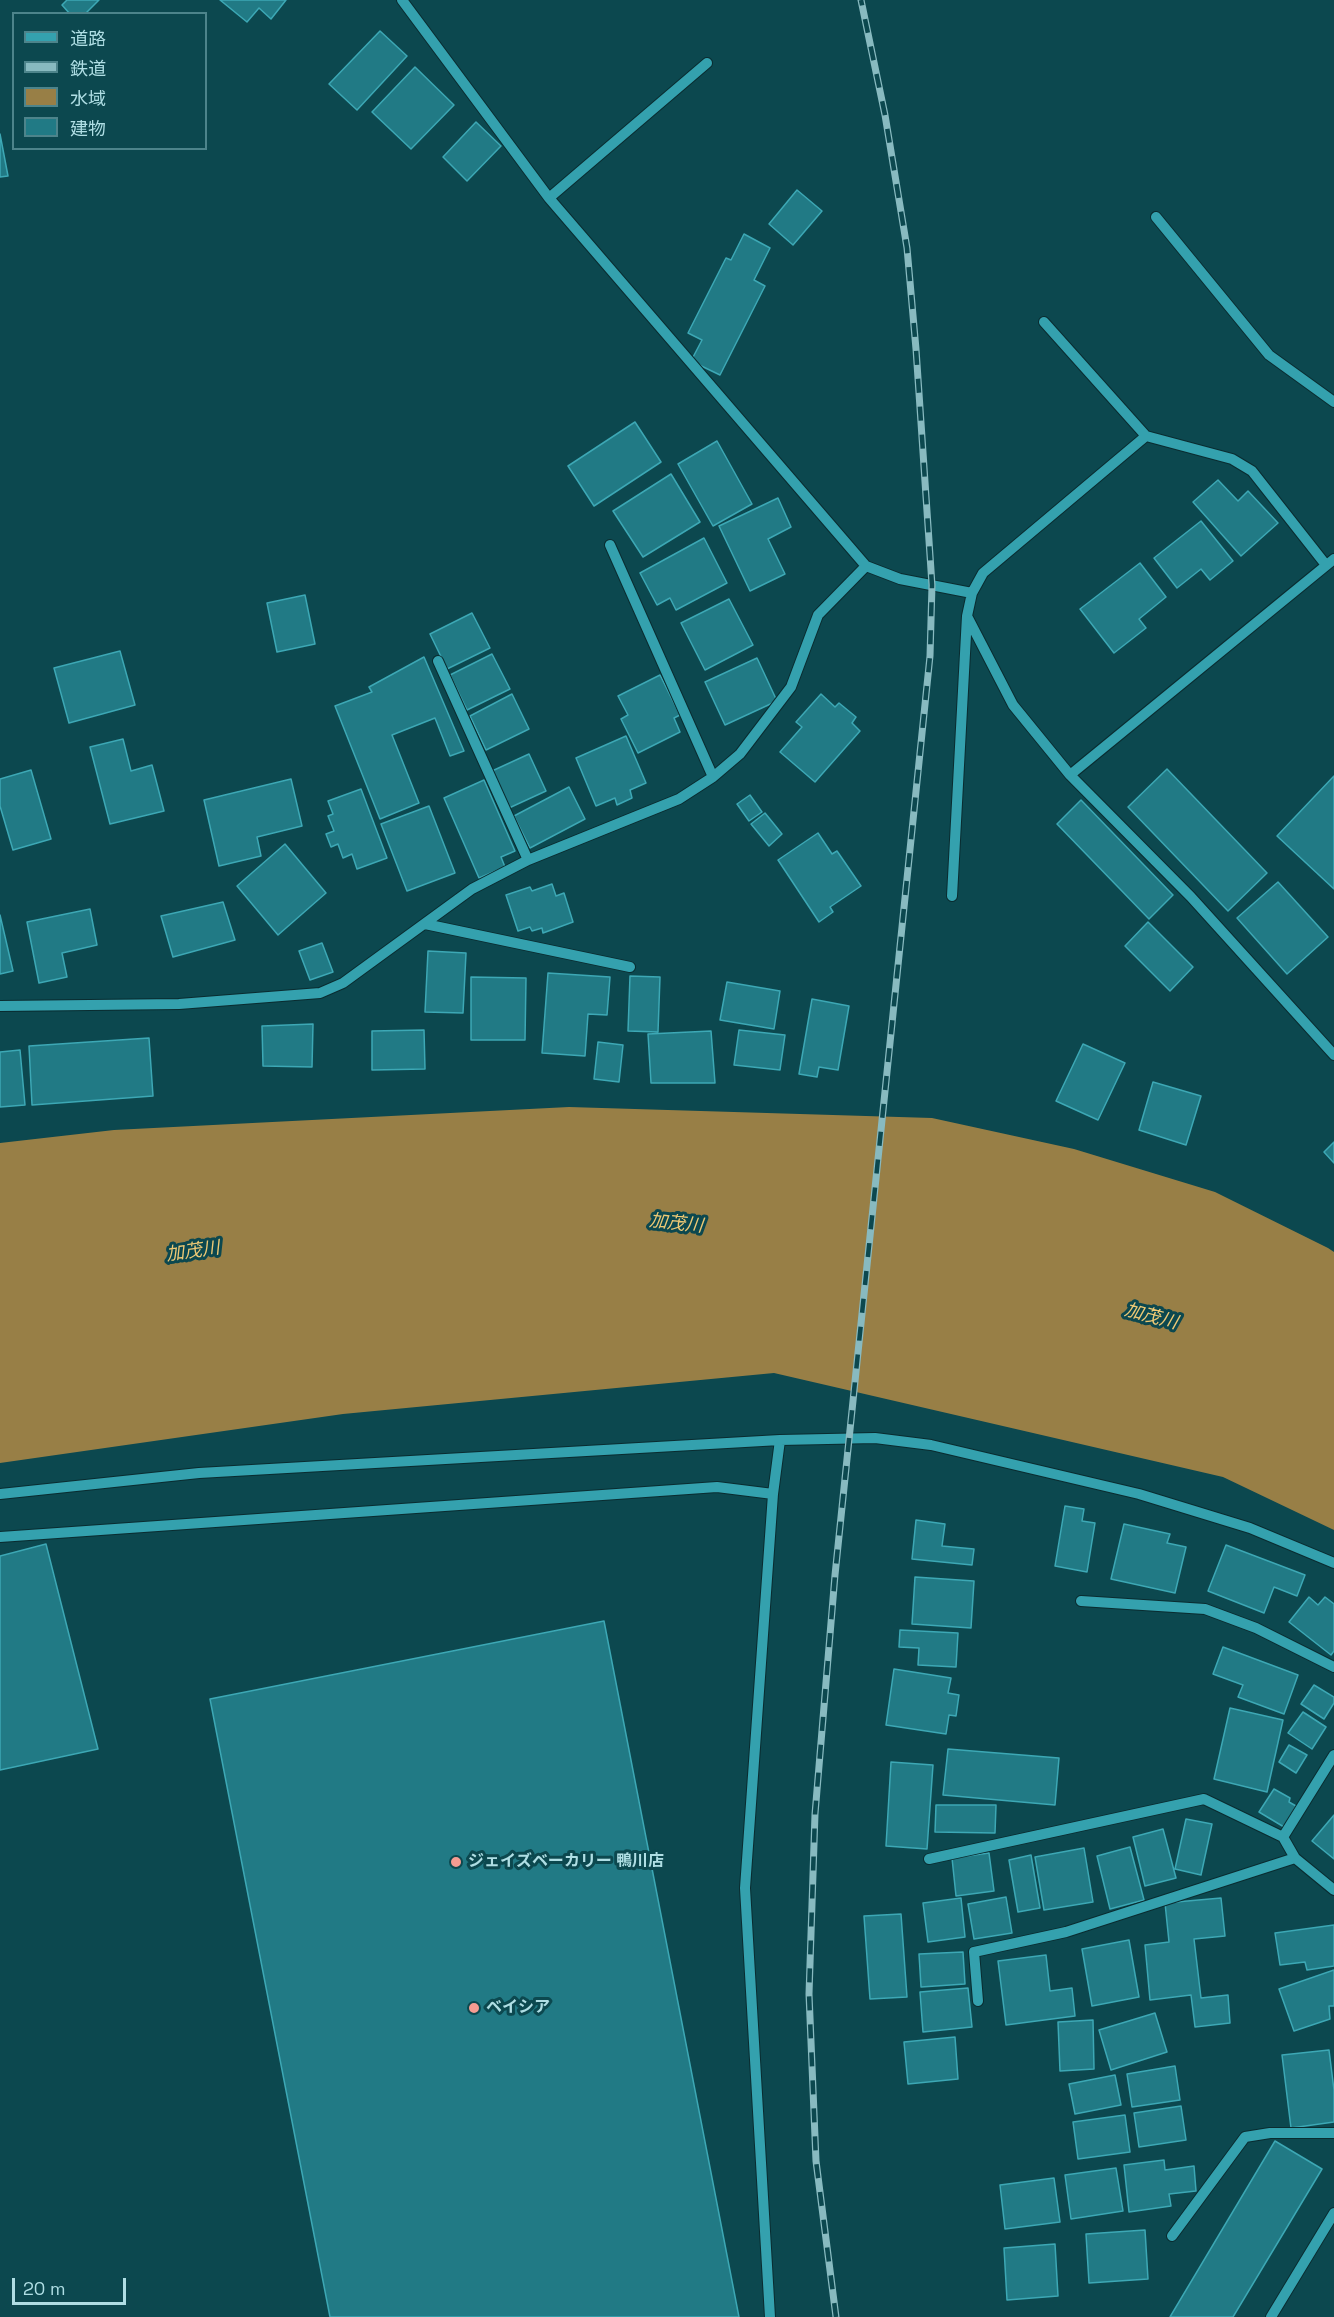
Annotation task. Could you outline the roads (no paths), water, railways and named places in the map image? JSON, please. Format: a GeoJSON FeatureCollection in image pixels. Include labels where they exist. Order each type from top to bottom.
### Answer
{"type":"FeatureCollection","features":[{"type":"Feature","properties":{"kind":"street"},"geometry":{"type":"LineString","coordinates":[[402,0],[549,198],[866,566],[900,579],[972,593]]}},
{"type":"Feature","properties":{"kind":"street"},"geometry":{"type":"LineString","coordinates":[[549,198],[707,63]]}},
{"type":"Feature","properties":{"kind":"street"},"geometry":{"type":"LineString","coordinates":[[1156,217],[1269,355],[1334,402]]}},
{"type":"Feature","properties":{"kind":"street"},"geometry":{"type":"LineString","coordinates":[[1044,322],[1146,436],[1232,459],[1252,471],[1330,562],[1070,775]]}},
{"type":"Feature","properties":{"kind":"street"},"geometry":{"type":"LineString","coordinates":[[952,896],[967,616],[972,593],[982,573],[1146,436]]}},
{"type":"Feature","properties":{"kind":"street"},"geometry":{"type":"LineString","coordinates":[[610,545],[713,777]]}},
{"type":"Feature","properties":{"kind":"street"},"geometry":{"type":"LineString","coordinates":[[0,1006],[179,1004],[320,993],[343,983],[472,889],[528,860],[680,799],[713,777],[740,754],[791,687],[818,615],[866,566]]}},
{"type":"Feature","properties":{"kind":"street"},"geometry":{"type":"LineString","coordinates":[[967,616],[1013,705],[1070,775],[1191,897],[1334,1054]]}},
{"type":"Feature","properties":{"kind":"street"},"geometry":{"type":"LineString","coordinates":[[438,661],[528,860]]}},
{"type":"Feature","properties":{"kind":"street"},"geometry":{"type":"LineString","coordinates":[[425,924],[630,966]]}},
{"type":"Feature","properties":{"kind":"street"},"geometry":{"type":"LineString","coordinates":[[0,1494],[199,1473],[780,1440],[875,1438],[931,1445],[1139,1494],[1250,1528],[1334,1563]]}},
{"type":"Feature","properties":{"kind":"street"},"geometry":{"type":"LineString","coordinates":[[770,2317],[745,1888],[773,1494],[780,1440]]}},
{"type":"Feature","properties":{"kind":"street"},"geometry":{"type":"LineString","coordinates":[[0,1537],[717,1487],[773,1494]]}},
{"type":"Feature","properties":{"kind":"street"},"geometry":{"type":"LineString","coordinates":[[1081,1601],[1205,1609],[1256,1628],[1334,1667]]}},
{"type":"Feature","properties":{"kind":"street"},"geometry":{"type":"LineString","coordinates":[[1283,1838],[1334,1755]]}},
{"type":"Feature","properties":{"kind":"street"},"geometry":{"type":"LineString","coordinates":[[929,1859],[1203,1799],[1283,1838],[1295,1858],[1334,1890]]}},
{"type":"Feature","properties":{"kind":"street"},"geometry":{"type":"LineString","coordinates":[[978,2001],[974,1952],[1066,1932],[1295,1858]]}},
{"type":"Feature","properties":{"kind":"street"},"geometry":{"type":"LineString","coordinates":[[1172,2236],[1245,2137],[1270,2133],[1334,2133]]}},
{"type":"Feature","properties":{"kind":"street"},"geometry":{"type":"LineString","coordinates":[[1271,2317],[1334,2213]]}},
{"type":"Feature","properties":{"kind":"water","name":"加茂川"},"geometry":{"type":"Polygon","coordinates":[[[569,1107],[932,1118],[1074,1149],[1215,1192],[1328,1248],[1334,1252],[1334,1530],[1223,1477],[774,1373],[343,1414],[0,1463],[0,1143],[114,1130],[569,1107]]]}},
{"type":"Feature","properties":{"kind":"railway"},"geometry":{"type":"LineString","coordinates":[[836,2317],[816,2161],[809,1994],[815,1814],[835,1575],[930,656],[932,585],[907,248],[885,115],[861,0]]}},
{"type":"Feature","properties":{"kind":"place","name":"ジェイズベーカリー 鴨川店"},"geometry":{"type":"Point","coordinates":[456,1862]}},
{"type":"Feature","properties":{"kind":"place","name":"ベイシア"},"geometry":{"type":"Point","coordinates":[474,2008]}}]}
